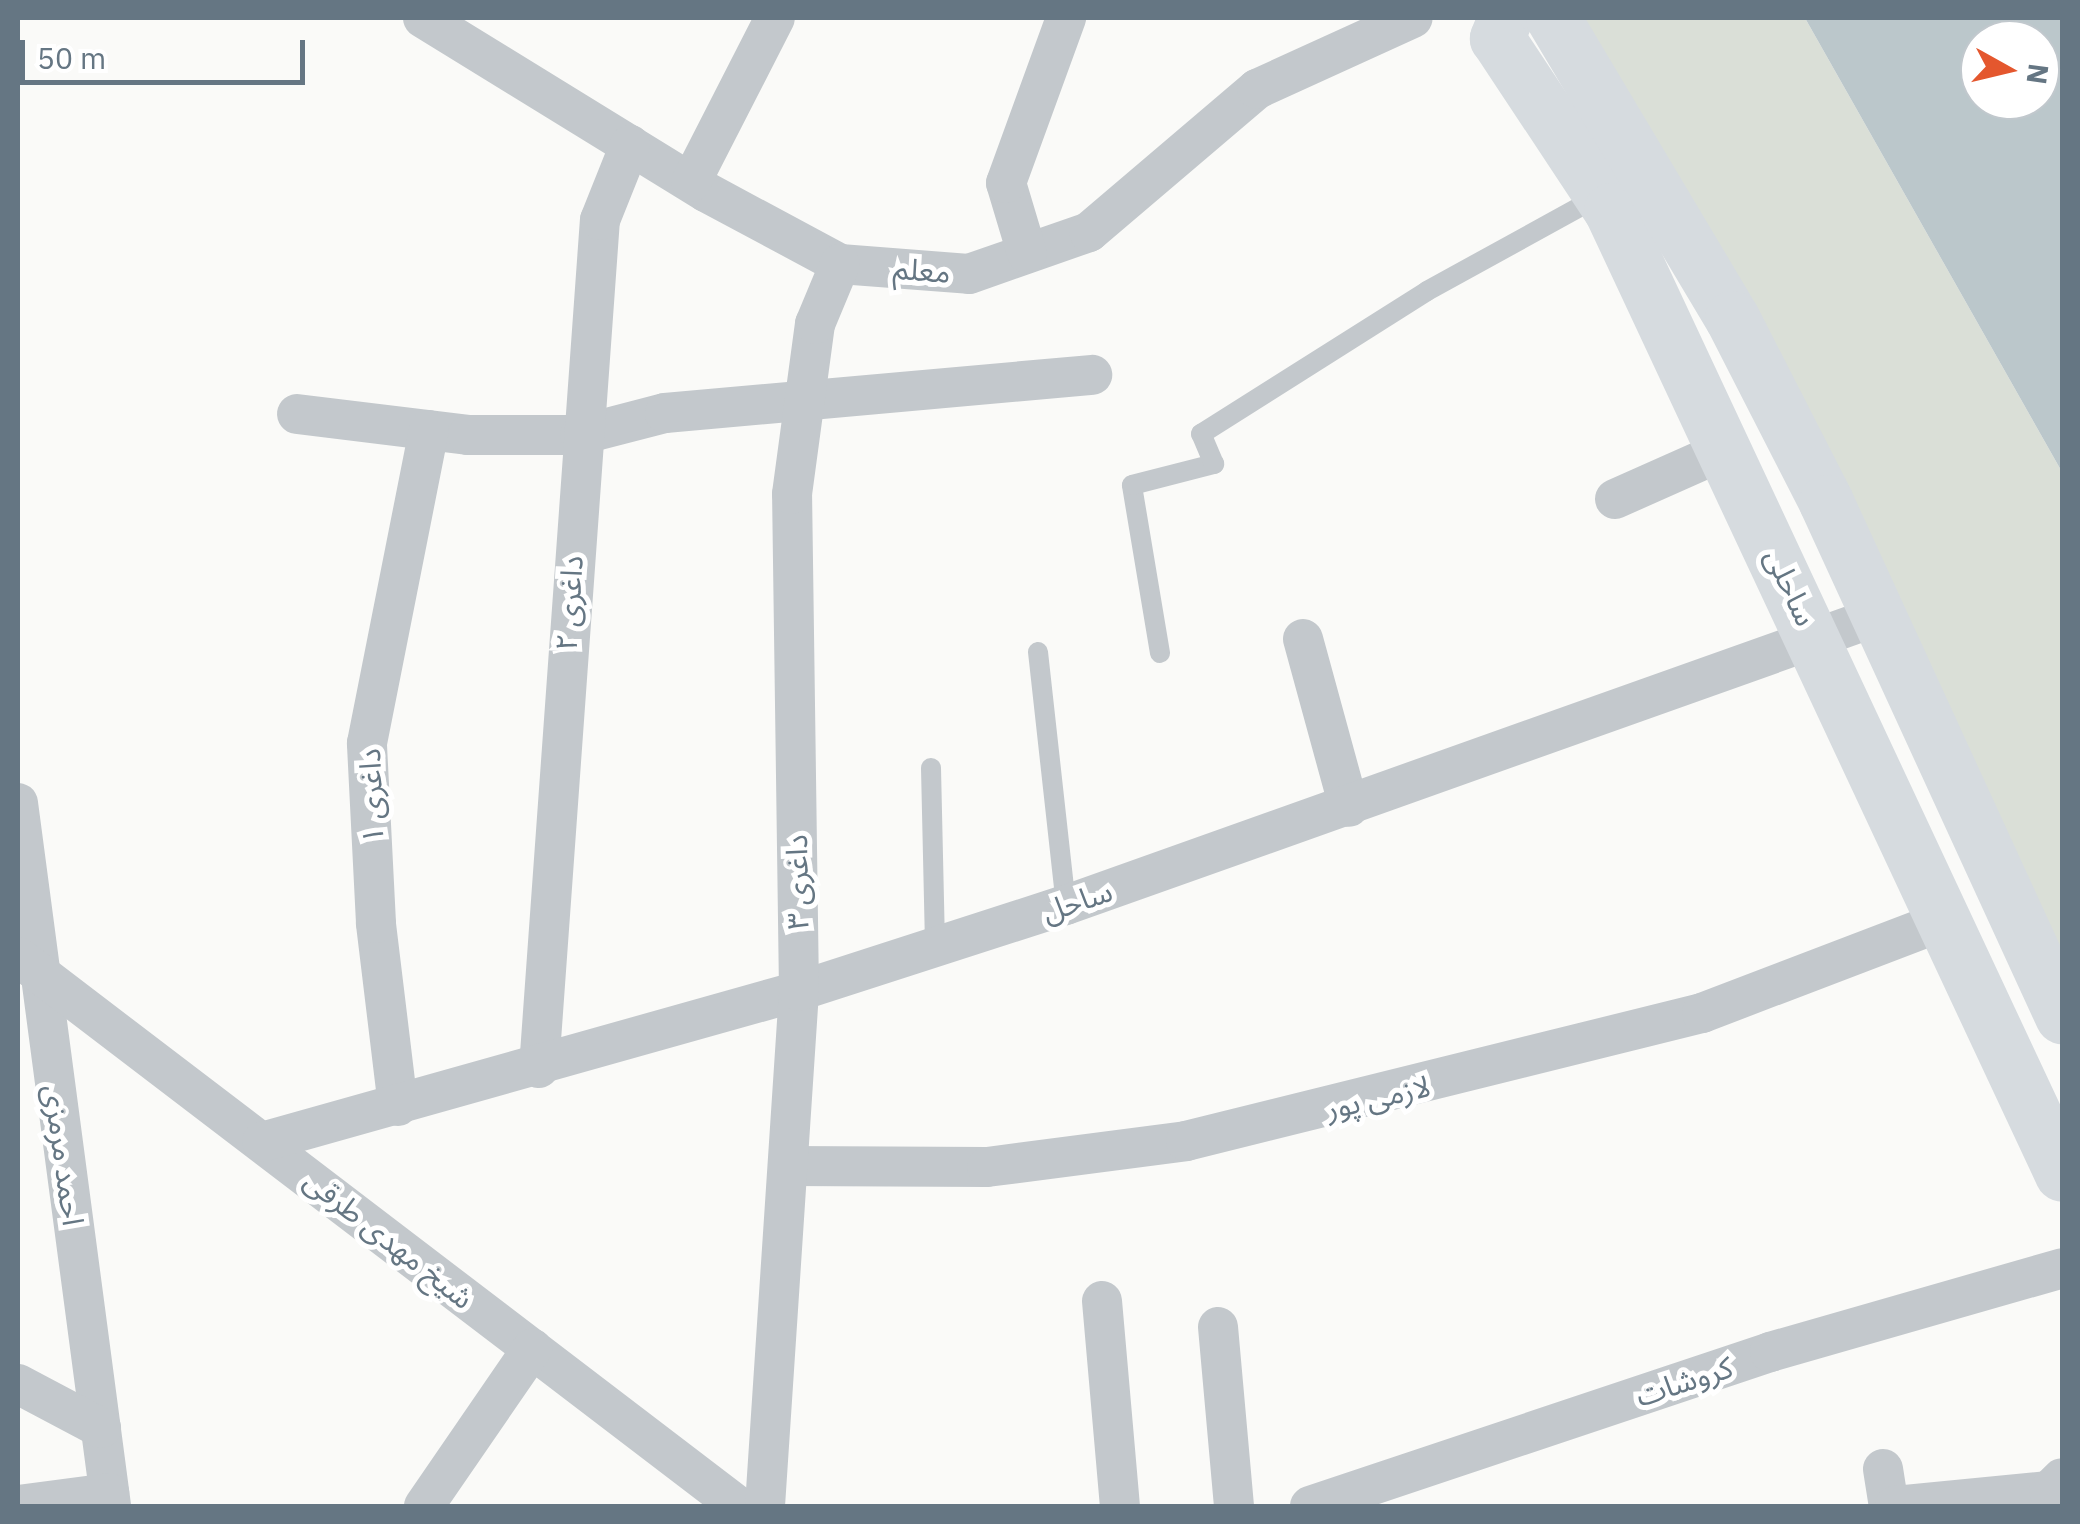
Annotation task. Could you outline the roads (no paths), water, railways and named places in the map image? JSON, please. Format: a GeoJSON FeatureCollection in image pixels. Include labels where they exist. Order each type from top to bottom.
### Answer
{"type":"FeatureCollection","features":[{"type":"Feature","properties":{"kind":"main road","name":"ساحلی"},"geometry":{"type":"LineString","coordinates":[[1505,18],[1497,38],[1602,196],[1815,639],[2062,1174]]}},
{"type":"Feature","properties":{"kind":"main road"},"geometry":{"type":"LineString","coordinates":[[1554,18],[1732,318],[1878,616],[2062,1016]]}},
{"type":"Feature","properties":{"kind":"street","name":"معلم"},"geometry":{"type":"LineString","coordinates":[[424,18],[691,182],[840,264],[970,274],[1089,232],[1257,89],[1413,18]]}},
{"type":"Feature","properties":{"kind":"street"},"geometry":{"type":"LineString","coordinates":[[691,182],[775,18]]}},
{"type":"Feature","properties":{"kind":"street"},"geometry":{"type":"LineString","coordinates":[[1026,254],[1006,183],[1066,18]]}},
{"type":"Feature","properties":{"kind":"street","name":"داغری ۲"},"geometry":{"type":"LineString","coordinates":[[539,1068],[580,435],[600,220],[630,145]]}},
{"type":"Feature","properties":{"kind":"street","name":"داغری ۳"},"geometry":{"type":"LineString","coordinates":[[765,1506],[790,1166],[798,991],[792,494],[815,324],[840,264]]}},
{"type":"Feature","properties":{"kind":"street"},"geometry":{"type":"LineString","coordinates":[[297,414],[429,430],[580,435],[664,412],[805,397],[968,390],[1092,375]]}},
{"type":"Feature","properties":{"kind":"street","name":"داغری ۱"},"geometry":{"type":"LineString","coordinates":[[398,1106],[376,922],[367,744],[429,430]]}},
{"type":"Feature","properties":{"kind":"street"},"geometry":{"type":"LineString","coordinates":[[1615,499],[1725,450]]}},
{"type":"Feature","properties":{"kind":"street","name":"ساحل"},"geometry":{"type":"LineString","coordinates":[[262,1142],[539,1068],[935,948],[1350,807],[1878,616]]}},
{"type":"Feature","properties":{"kind":"street"},"geometry":{"type":"LineString","coordinates":[[1303,639],[1350,807]]}},
{"type":"Feature","properties":{"kind":"street","name":"احمد مرمزی"},"geometry":{"type":"LineString","coordinates":[[18,803],[29,965],[110,1500]]}},
{"type":"Feature","properties":{"kind":"street","name":"لازمی پور"},"geometry":{"type":"LineString","coordinates":[[790,1166],[987,1167],[1186,1141],[1702,1013],[1945,920]]}},
{"type":"Feature","properties":{"kind":"street","name":"شیخ مهدی طرقی"},"geometry":{"type":"LineString","coordinates":[[29,965],[738,1506]]}},
{"type":"Feature","properties":{"kind":"street","name":"کروشات"},"geometry":{"type":"LineString","coordinates":[[1310,1506],[1770,1352],[2062,1268]]}},
{"type":"Feature","properties":{"kind":"street"},"geometry":{"type":"LineString","coordinates":[[1102,1301],[1120,1506]]}},
{"type":"Feature","properties":{"kind":"street"},"geometry":{"type":"LineString","coordinates":[[1218,1327],[1234,1506]]}},
{"type":"Feature","properties":{"kind":"street"},"geometry":{"type":"LineString","coordinates":[[424,1506],[532,1349]]}},
{"type":"Feature","properties":{"kind":"street"},"geometry":{"type":"LineString","coordinates":[[18,1384],[102,1428]]}},
{"type":"Feature","properties":{"kind":"street"},"geometry":{"type":"LineString","coordinates":[[1889,1494],[2049,1491],[2062,1478]]}},
{"type":"Feature","properties":{"kind":"street"},"geometry":{"type":"LineString","coordinates":[[18,1505],[110,1500]]}},
{"type":"Feature","properties":{"kind":"lane"},"geometry":{"type":"LineString","coordinates":[[1160,654],[1132,485],[1214,464],[1200,434],[1427,291],[1602,196]]}},
{"type":"Feature","properties":{"kind":"lane"},"geometry":{"type":"LineString","coordinates":[[1038,652],[1066,905]]}},
{"type":"Feature","properties":{"kind":"lane"},"geometry":{"type":"LineString","coordinates":[[931,768],[935,948]]}}]}
